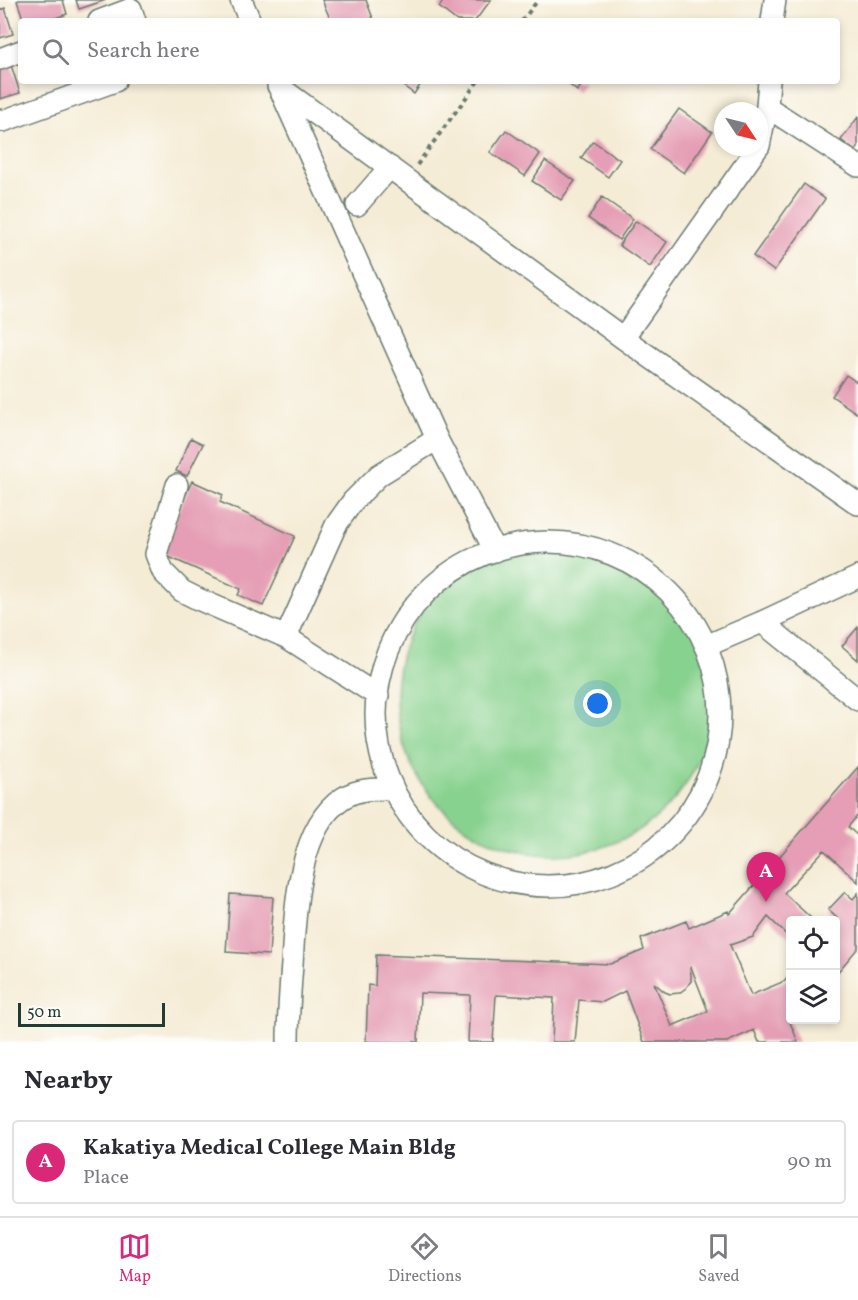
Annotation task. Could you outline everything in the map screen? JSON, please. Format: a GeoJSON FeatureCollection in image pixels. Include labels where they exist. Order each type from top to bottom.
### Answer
{"type":"FeatureCollection","features":[{"type":"Feature","properties":{"kind":"street"},"geometry":{"type":"LineString","coordinates":[[242,0],[249,18]]}},
{"type":"Feature","properties":{"kind":"street"},"geometry":{"type":"LineString","coordinates":[[772,18],[775,0]]}},
{"type":"Feature","properties":{"kind":"street"},"geometry":{"type":"LineString","coordinates":[[107,18],[131,9],[134,18]]}},
{"type":"Feature","properties":{"kind":"street"},"geometry":{"type":"LineString","coordinates":[[0,59],[18,52]]}},
{"type":"Feature","properties":{"kind":"street"},"geometry":{"type":"LineString","coordinates":[[0,120],[3,121],[107,84]]}},
{"type":"Feature","properties":{"kind":"street"},"geometry":{"type":"LineString","coordinates":[[277,84],[623,338],[858,504]]}},
{"type":"Feature","properties":{"kind":"street"},"geometry":{"type":"LineString","coordinates":[[277,84],[437,439],[495,550]]}},
{"type":"Feature","properties":{"kind":"street"},"geometry":{"type":"LineString","coordinates":[[767,102],[769,84]]}},
{"type":"Feature","properties":{"kind":"street"},"geometry":{"type":"LineString","coordinates":[[768,108],[858,166]]}},
{"type":"Feature","properties":{"kind":"street"},"geometry":{"type":"LineString","coordinates":[[623,338],[752,156]]}},
{"type":"Feature","properties":{"kind":"street"},"geometry":{"type":"LineString","coordinates":[[357,205],[398,173]]}},
{"type":"Feature","properties":{"kind":"street"},"geometry":{"type":"LineString","coordinates":[[286,637],[336,525],[353,501],[379,475],[437,439]]}},
{"type":"Feature","properties":{"kind":"street"},"geometry":{"type":"LineString","coordinates":[[177,485],[156,554],[163,572],[182,591],[286,637],[378,696]]}},
{"type":"Feature","properties":{"kind":"street"},"geometry":{"type":"LineString","coordinates":[[558,542],[590,547],[619,557],[647,573],[671,593],[691,618],[706,646],[718,687],[719,730],[709,773],[690,811],[665,841],[634,863],[599,879],[561,886],[523,885],[496,879],[446,854],[424,835],[406,813],[392,789],[379,749],[376,707],[383,666],[399,628],[425,594],[457,568],[495,550],[526,543],[558,542]]}},
{"type":"Feature","properties":{"kind":"street"},"geometry":{"type":"LineString","coordinates":[[706,646],[858,577]]}},
{"type":"Feature","properties":{"kind":"street"},"geometry":{"type":"LineString","coordinates":[[762,622],[858,700]]}},
{"type":"Feature","properties":{"kind":"street"},"geometry":{"type":"LineString","coordinates":[[288,1042],[296,903],[309,844],[327,812],[344,798],[363,789],[392,789]]}},
{"type":"Feature","properties":{"kind":"path"},"geometry":{"type":"LineString","coordinates":[[524,18],[538,0]]}},
{"type":"Feature","properties":{"kind":"path"},"geometry":{"type":"LineString","coordinates":[[398,173],[475,84]]}},
{"type":"Feature","properties":{"kind":"green space"},"geometry":{"type":"Polygon","coordinates":[[[538,539],[570,539],[600,546],[629,557],[666,585],[686,609],[700,636],[712,681],[712,713],[700,758],[686,785],[666,809],[642,829],[615,843],[570,855],[538,855],[508,848],[479,837],[442,809],[422,785],[408,758],[399,728],[396,713],[396,681],[403,651],[414,622],[442,585],[466,565],[493,551],[523,542],[538,539]]]}},
{"type":"Feature","properties":{"kind":"building"},"geometry":{"type":"Polygon","coordinates":[[[63,0],[67,14],[56,18],[23,18],[17,1],[63,0]]]}},
{"type":"Feature","properties":{"kind":"building"},"geometry":{"type":"Polygon","coordinates":[[[76,0],[106,0],[79,9],[76,0]]]}},
{"type":"Feature","properties":{"kind":"building"},"geometry":{"type":"Polygon","coordinates":[[[322,0],[366,0],[373,18],[330,18],[322,0]]]}},
{"type":"Feature","properties":{"kind":"building"},"geometry":{"type":"Polygon","coordinates":[[[444,0],[491,0],[477,18],[453,18],[439,7],[444,0]]]}},
{"type":"Feature","properties":{"kind":"building"},"geometry":{"type":"Polygon","coordinates":[[[5,8],[13,34],[0,38],[0,10],[5,8]]]}},
{"type":"Feature","properties":{"kind":"building"},"geometry":{"type":"Polygon","coordinates":[[[11,65],[20,93],[0,99],[0,69],[11,65]]]}},
{"type":"Feature","properties":{"kind":"building"},"geometry":{"type":"Polygon","coordinates":[[[401,84],[421,84],[414,94],[401,84]]]}},
{"type":"Feature","properties":{"kind":"building"},"geometry":{"type":"Polygon","coordinates":[[[569,84],[583,84],[577,91],[569,84]]]}},
{"type":"Feature","properties":{"kind":"building"},"geometry":{"type":"Polygon","coordinates":[[[679,109],[712,132],[684,173],[650,149],[679,109]]]}},
{"type":"Feature","properties":{"kind":"building"},"geometry":{"type":"Polygon","coordinates":[[[858,117],[858,148],[855,151],[841,140],[858,117]]]}},
{"type":"Feature","properties":{"kind":"building"},"geometry":{"type":"Polygon","coordinates":[[[506,130],[540,154],[525,176],[490,152],[506,130]]]}},
{"type":"Feature","properties":{"kind":"building"},"geometry":{"type":"Polygon","coordinates":[[[593,141],[620,160],[608,177],[581,158],[593,141]]]}},
{"type":"Feature","properties":{"kind":"building"},"geometry":{"type":"Polygon","coordinates":[[[545,161],[575,181],[561,200],[532,181],[545,161]]]}},
{"type":"Feature","properties":{"kind":"building"},"geometry":{"type":"Polygon","coordinates":[[[804,184],[825,199],[774,271],[753,256],[804,184]]]}},
{"type":"Feature","properties":{"kind":"building"},"geometry":{"type":"Polygon","coordinates":[[[602,197],[633,219],[619,240],[588,218],[602,197]]]}},
{"type":"Feature","properties":{"kind":"building"},"geometry":{"type":"Polygon","coordinates":[[[636,221],[667,242],[650,267],[619,245],[636,221]]]}},
{"type":"Feature","properties":{"kind":"building"},"geometry":{"type":"Polygon","coordinates":[[[846,375],[858,383],[858,414],[832,396],[846,375]]]}},
{"type":"Feature","properties":{"kind":"building"},"geometry":{"type":"Polygon","coordinates":[[[191,438],[203,444],[187,476],[176,471],[191,438]]]}},
{"type":"Feature","properties":{"kind":"building"},"geometry":{"type":"Polygon","coordinates":[[[192,481],[223,495],[220,502],[295,536],[263,606],[238,595],[241,589],[160,553],[192,481]]]}},
{"type":"Feature","properties":{"kind":"building"},"geometry":{"type":"Polygon","coordinates":[[[858,627],[858,660],[842,646],[858,627]]]}},
{"type":"Feature","properties":{"kind":"building"},"geometry":{"type":"Polygon","coordinates":[[[858,767],[858,815],[848,827],[858,836],[858,882],[824,850],[784,893],[809,916],[786,916],[786,934],[768,917],[753,937],[730,945],[751,995],[786,980],[786,1024],[791,1024],[798,1042],[759,1042],[754,1030],[727,1042],[644,1042],[625,991],[603,1002],[579,1000],[575,1042],[552,1042],[554,998],[496,995],[493,1042],[468,1042],[470,995],[420,993],[418,1042],[366,1042],[368,985],[375,986],[376,955],[610,964],[644,950],[641,939],[686,921],[689,928],[728,911],[729,914],[858,767]],[[691,967],[691,981],[679,993],[665,992],[654,983],[672,1026],[708,1011],[691,967]]]}},
{"type":"Feature","properties":{"kind":"building"},"geometry":{"type":"Polygon","coordinates":[[[845,892],[853,899],[858,893],[858,948],[840,969],[840,916],[835,916],[828,910],[845,892]]]}},
{"type":"Feature","properties":{"kind":"building"},"geometry":{"type":"Polygon","coordinates":[[[230,894],[273,897],[269,955],[226,952],[230,894]]]}},
{"type":"Feature","properties":{"kind":"place","name":"Kakatiya Medical College Main Bldg"},"geometry":{"type":"Point","coordinates":[766,902]}}]}
